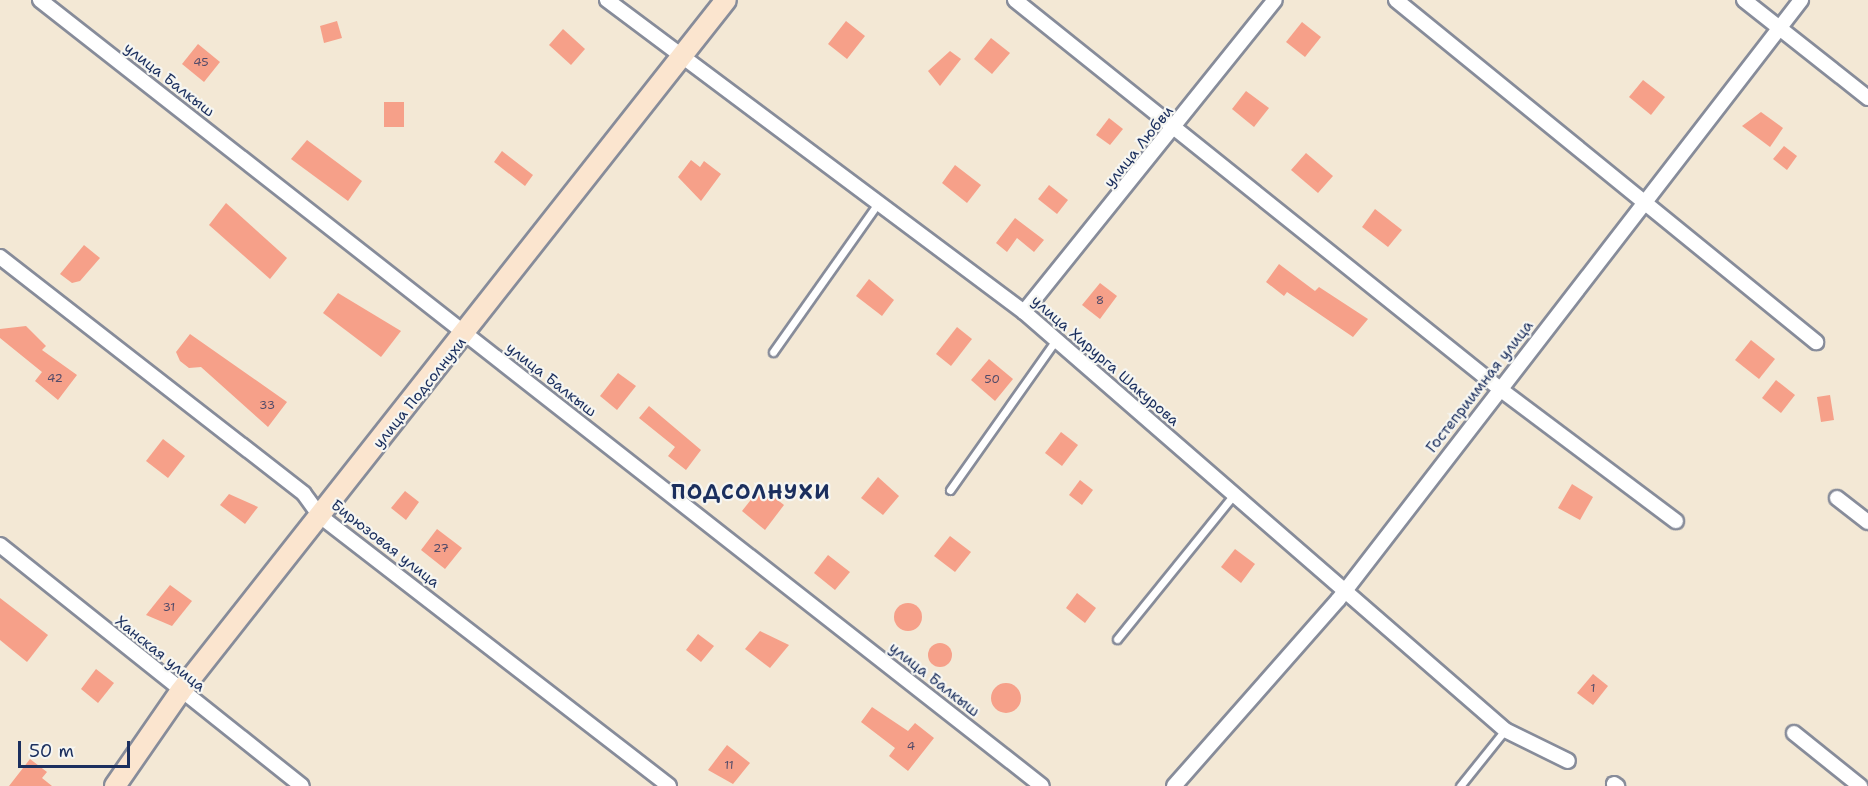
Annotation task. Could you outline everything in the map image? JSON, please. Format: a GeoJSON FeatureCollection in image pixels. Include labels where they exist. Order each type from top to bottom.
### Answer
{"type":"FeatureCollection","features":[{"type":"Feature","properties":{"kind":"street","name":"улица Балкыш"},"geometry":{"type":"LineString","coordinates":[[40,0],[1042,786]]}},
{"type":"Feature","properties":{"kind":"street","name":"улица Хирурга Шакурова"},"geometry":{"type":"LineString","coordinates":[[607,0],[1024,312],[1342,591],[1505,730],[1568,761]]}},
{"type":"Feature","properties":{"kind":"street","name":"улица Подсолнухи"},"geometry":{"type":"LineString","coordinates":[[115,786],[180,692],[467,334],[679,54],[726,0]]}},
{"type":"Feature","properties":{"kind":"street"},"geometry":{"type":"LineString","coordinates":[[1015,0],[1500,389],[1676,521]]}},
{"type":"Feature","properties":{"kind":"street","name":"улица Любви"},"geometry":{"type":"LineString","coordinates":[[1024,312],[1176,129],[1275,0]]}},
{"type":"Feature","properties":{"kind":"street"},"geometry":{"type":"LineString","coordinates":[[1396,0],[1816,342]]}},
{"type":"Feature","properties":{"kind":"street"},"geometry":{"type":"LineString","coordinates":[[1744,0],[1868,98]]}},
{"type":"Feature","properties":{"kind":"street","name":"Гостеприимная улица"},"geometry":{"type":"LineString","coordinates":[[1174,786],[1342,591],[1801,0]]}},
{"type":"Feature","properties":{"kind":"street","name":"Бирюзовая улица"},"geometry":{"type":"LineString","coordinates":[[0,256],[304,494],[320,516],[669,786]]}},
{"type":"Feature","properties":{"kind":"street"},"geometry":{"type":"LineString","coordinates":[[1837,498],[1868,522]]}},
{"type":"Feature","properties":{"kind":"street","name":"Ханская улица"},"geometry":{"type":"LineString","coordinates":[[0,545],[180,692],[302,786]]}},
{"type":"Feature","properties":{"kind":"street"},"geometry":{"type":"LineString","coordinates":[[1794,733],[1860,786]]}},
{"type":"Feature","properties":{"kind":"lane"},"geometry":{"type":"LineString","coordinates":[[773,352],[878,203]]}},
{"type":"Feature","properties":{"kind":"lane"},"geometry":{"type":"LineString","coordinates":[[950,490],[1056,340]]}},
{"type":"Feature","properties":{"kind":"lane"},"geometry":{"type":"LineString","coordinates":[[1117,639],[1233,495]]}},
{"type":"Feature","properties":{"kind":"lane"},"geometry":{"type":"LineString","coordinates":[[1460,786],[1505,730]]}},
{"type":"Feature","properties":{"kind":"building"},"geometry":{"type":"Polygon","coordinates":[[[337,21],[342,38],[324,43],[320,26],[337,21]]]}},
{"type":"Feature","properties":{"kind":"building"},"geometry":{"type":"Polygon","coordinates":[[[846,21],[865,36],[847,59],[828,44],[846,21]]]}},
{"type":"Feature","properties":{"kind":"building"},"geometry":{"type":"Polygon","coordinates":[[[1302,22],[1321,37],[1305,57],[1286,42],[1302,22]]]}},
{"type":"Feature","properties":{"kind":"building"},"geometry":{"type":"Polygon","coordinates":[[[563,29],[585,49],[571,65],[549,45],[563,29]]]}},
{"type":"Feature","properties":{"kind":"building"},"geometry":{"type":"Polygon","coordinates":[[[991,38],[1010,53],[992,74],[974,59],[991,38]]]}},
{"type":"Feature","properties":{"kind":"building"},"geometry":{"type":"Polygon","coordinates":[[[198,44],[220,62],[204,82],[182,64],[198,44]]]}},
{"type":"Feature","properties":{"kind":"building"},"geometry":{"type":"Polygon","coordinates":[[[950,51],[961,59],[940,86],[928,71],[950,51]]]}},
{"type":"Feature","properties":{"kind":"building"},"geometry":{"type":"Polygon","coordinates":[[[1643,80],[1665,97],[1651,115],[1629,97],[1643,80]]]}},
{"type":"Feature","properties":{"kind":"building"},"geometry":{"type":"Polygon","coordinates":[[[1246,91],[1269,108],[1254,127],[1232,109],[1246,91]]]}},
{"type":"Feature","properties":{"kind":"building"},"geometry":{"type":"Polygon","coordinates":[[[384,102],[404,102],[404,127],[384,127],[384,102]]]}},
{"type":"Feature","properties":{"kind":"building"},"geometry":{"type":"Polygon","coordinates":[[[1761,112],[1783,128],[1770,147],[1742,126],[1761,112]]]}},
{"type":"Feature","properties":{"kind":"building"},"geometry":{"type":"Polygon","coordinates":[[[1109,118],[1123,129],[1110,145],[1096,135],[1109,118]]]}},
{"type":"Feature","properties":{"kind":"building"},"geometry":{"type":"Polygon","coordinates":[[[307,140],[362,181],[348,201],[291,159],[307,140]]]}},
{"type":"Feature","properties":{"kind":"building"},"geometry":{"type":"Polygon","coordinates":[[[1784,146],[1797,156],[1787,170],[1773,159],[1784,146]]]}},
{"type":"Feature","properties":{"kind":"building"},"geometry":{"type":"Polygon","coordinates":[[[502,151],[533,175],[525,186],[494,162],[502,151]]]}},
{"type":"Feature","properties":{"kind":"building"},"geometry":{"type":"Polygon","coordinates":[[[1306,153],[1333,176],[1318,193],[1291,170],[1306,153]]]}},
{"type":"Feature","properties":{"kind":"building"},"geometry":{"type":"Polygon","coordinates":[[[691,160],[700,167],[704,161],[721,174],[701,201],[678,177],[691,160]]]}},
{"type":"Feature","properties":{"kind":"building"},"geometry":{"type":"Polygon","coordinates":[[[955,165],[981,185],[967,203],[942,183],[955,165]]]}},
{"type":"Feature","properties":{"kind":"building"},"geometry":{"type":"Polygon","coordinates":[[[1049,185],[1068,200],[1057,214],[1038,199],[1049,185]]]}},
{"type":"Feature","properties":{"kind":"building"},"geometry":{"type":"Polygon","coordinates":[[[226,203],[287,258],[270,279],[209,225],[226,203]]]}},
{"type":"Feature","properties":{"kind":"building"},"geometry":{"type":"Polygon","coordinates":[[[1375,209],[1402,230],[1388,247],[1362,227],[1375,209]]]}},
{"type":"Feature","properties":{"kind":"building"},"geometry":{"type":"Polygon","coordinates":[[[1015,218],[1044,240],[1034,252],[1017,238],[1007,252],[996,243],[1015,218]]]}},
{"type":"Feature","properties":{"kind":"building"},"geometry":{"type":"Polygon","coordinates":[[[84,245],[100,258],[80,281],[72,283],[60,274],[84,245]]]}},
{"type":"Feature","properties":{"kind":"building"},"geometry":{"type":"Polygon","coordinates":[[[1279,264],[1315,291],[1319,287],[1368,319],[1353,337],[1287,292],[1284,296],[1266,282],[1279,264]]]}},
{"type":"Feature","properties":{"kind":"building"},"geometry":{"type":"Polygon","coordinates":[[[869,279],[894,300],[882,316],[856,296],[869,279]]]}},
{"type":"Feature","properties":{"kind":"building"},"geometry":{"type":"Polygon","coordinates":[[[1100,283],[1117,296],[1100,319],[1082,305],[1100,283]]]}},
{"type":"Feature","properties":{"kind":"building"},"geometry":{"type":"Polygon","coordinates":[[[338,293],[401,331],[381,357],[323,313],[338,293]]]}},
{"type":"Feature","properties":{"kind":"building"},"geometry":{"type":"Polygon","coordinates":[[[26,326],[46,346],[42,350],[77,375],[58,400],[35,381],[42,372],[0,338],[0,329],[26,326]]]}},
{"type":"Feature","properties":{"kind":"building"},"geometry":{"type":"Polygon","coordinates":[[[957,327],[972,339],[951,366],[936,354],[957,327]]]}},
{"type":"Feature","properties":{"kind":"building"},"geometry":{"type":"Polygon","coordinates":[[[190,334],[287,402],[268,427],[201,367],[189,368],[180,361],[176,352],[190,334]]]}},
{"type":"Feature","properties":{"kind":"building"},"geometry":{"type":"Polygon","coordinates":[[[1751,340],[1775,359],[1759,379],[1735,360],[1751,340]]]}},
{"type":"Feature","properties":{"kind":"building"},"geometry":{"type":"Polygon","coordinates":[[[989,359],[1013,379],[995,401],[971,380],[989,359]]]}},
{"type":"Feature","properties":{"kind":"building"},"geometry":{"type":"Polygon","coordinates":[[[618,373],[636,386],[617,410],[600,396],[618,373]]]}},
{"type":"Feature","properties":{"kind":"building"},"geometry":{"type":"Polygon","coordinates":[[[1776,380],[1795,395],[1781,413],[1762,398],[1776,380]]]}},
{"type":"Feature","properties":{"kind":"building"},"geometry":{"type":"Polygon","coordinates":[[[1830,395],[1834,420],[1821,422],[1817,397],[1830,395]]]}},
{"type":"Feature","properties":{"kind":"building"},"geometry":{"type":"Polygon","coordinates":[[[649,406],[701,450],[686,470],[668,456],[675,447],[639,418],[649,406]]]}},
{"type":"Feature","properties":{"kind":"building"},"geometry":{"type":"Polygon","coordinates":[[[1061,432],[1078,445],[1062,466],[1045,453],[1061,432]]]}},
{"type":"Feature","properties":{"kind":"building"},"geometry":{"type":"Polygon","coordinates":[[[163,439],[185,456],[168,478],[146,461],[163,439]]]}},
{"type":"Feature","properties":{"kind":"building"},"geometry":{"type":"Polygon","coordinates":[[[878,477],[899,496],[883,515],[861,498],[878,477]]]}},
{"type":"Feature","properties":{"kind":"building"},"geometry":{"type":"Polygon","coordinates":[[[1080,480],[1093,490],[1082,505],[1069,495],[1080,480]]]}},
{"type":"Feature","properties":{"kind":"building"},"geometry":{"type":"Polygon","coordinates":[[[1572,484],[1593,497],[1580,520],[1558,508],[1572,484]]]}},
{"type":"Feature","properties":{"kind":"building"},"geometry":{"type":"Polygon","coordinates":[[[761,487],[784,505],[765,530],[742,511],[761,487]]]}},
{"type":"Feature","properties":{"kind":"building"},"geometry":{"type":"Polygon","coordinates":[[[405,491],[419,502],[406,520],[391,508],[405,491]]]}},
{"type":"Feature","properties":{"kind":"building"},"geometry":{"type":"Polygon","coordinates":[[[229,494],[258,507],[245,524],[220,505],[229,494]]]}},
{"type":"Feature","properties":{"kind":"building"},"geometry":{"type":"Polygon","coordinates":[[[437,529],[462,548],[445,569],[421,550],[437,529]]]}},
{"type":"Feature","properties":{"kind":"building"},"geometry":{"type":"Polygon","coordinates":[[[950,536],[971,552],[955,572],[934,556],[950,536]]]}},
{"type":"Feature","properties":{"kind":"building"},"geometry":{"type":"Polygon","coordinates":[[[1235,549],[1255,564],[1241,583],[1221,567],[1235,549]]]}},
{"type":"Feature","properties":{"kind":"building"},"geometry":{"type":"Polygon","coordinates":[[[828,555],[850,572],[835,590],[814,573],[828,555]]]}},
{"type":"Feature","properties":{"kind":"building"},"geometry":{"type":"Polygon","coordinates":[[[170,585],[192,601],[172,626],[146,615],[170,585]]]}},
{"type":"Feature","properties":{"kind":"building"},"geometry":{"type":"Polygon","coordinates":[[[1077,593],[1096,608],[1085,623],[1066,608],[1077,593]]]}},
{"type":"Feature","properties":{"kind":"building"},"geometry":{"type":"Polygon","coordinates":[[[0,598],[48,635],[27,662],[0,640],[0,598]]]}},
{"type":"Feature","properties":{"kind":"building"},"geometry":{"type":"Polygon","coordinates":[[[908,603],[918,607],[922,617],[918,627],[908,631],[898,627],[894,617],[898,607],[908,603]]]}},
{"type":"Feature","properties":{"kind":"building"},"geometry":{"type":"Polygon","coordinates":[[[760,631],[789,645],[770,668],[745,649],[760,631]]]}},
{"type":"Feature","properties":{"kind":"building"},"geometry":{"type":"Polygon","coordinates":[[[698,634],[714,646],[701,662],[686,650],[698,634]]]}},
{"type":"Feature","properties":{"kind":"building"},"geometry":{"type":"Polygon","coordinates":[[[940,643],[945,644],[951,650],[951,660],[945,666],[940,667],[935,666],[929,660],[928,655],[929,650],[935,644],[940,643]]]}},
{"type":"Feature","properties":{"kind":"building"},"geometry":{"type":"Polygon","coordinates":[[[96,669],[114,683],[98,703],[81,689],[96,669]]]}},
{"type":"Feature","properties":{"kind":"building"},"geometry":{"type":"Polygon","coordinates":[[[1593,674],[1608,686],[1593,705],[1577,693],[1593,674]]]}},
{"type":"Feature","properties":{"kind":"building"},"geometry":{"type":"Polygon","coordinates":[[[1006,683],[1017,687],[1021,698],[1017,709],[1006,713],[995,709],[991,698],[995,687],[1006,683]]]}},
{"type":"Feature","properties":{"kind":"building"},"geometry":{"type":"Polygon","coordinates":[[[872,707],[908,731],[915,723],[934,738],[908,771],[889,756],[895,748],[861,722],[872,707]]]}},
{"type":"Feature","properties":{"kind":"building"},"geometry":{"type":"Polygon","coordinates":[[[727,745],[750,763],[733,784],[708,770],[727,745]]]}},
{"type":"Feature","properties":{"kind":"building"},"geometry":{"type":"Polygon","coordinates":[[[30,759],[47,772],[42,778],[52,786],[9,786],[30,759]]]}},
{"type":"Feature","properties":{"kind":"district","name":"ПОДСОЛНУХИ"},"geometry":{"type":"Point","coordinates":[751,492]}}]}
